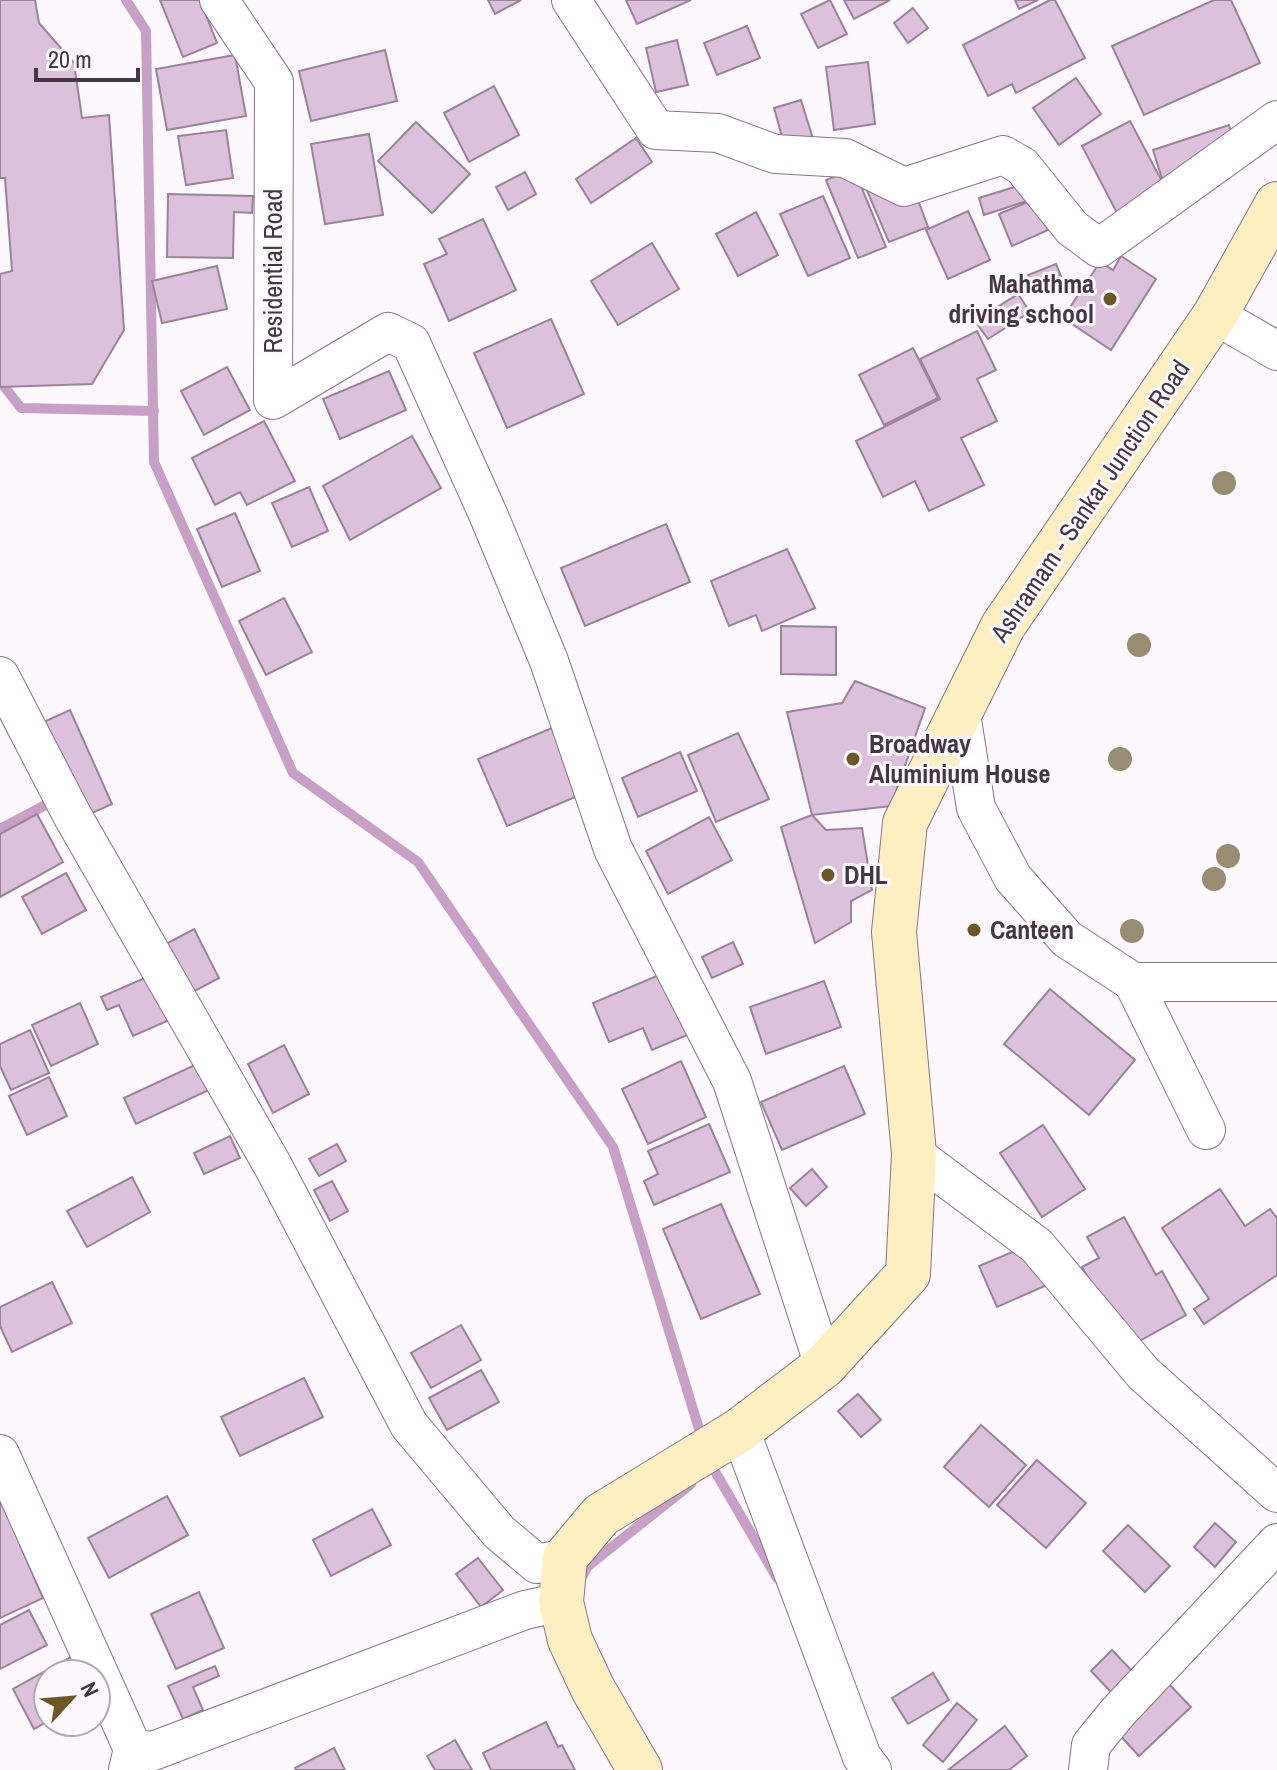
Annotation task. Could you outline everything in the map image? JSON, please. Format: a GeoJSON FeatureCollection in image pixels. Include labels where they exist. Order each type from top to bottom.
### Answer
{"type":"FeatureCollection","features":[{"type":"Feature","properties":{"kind":"street","name":"Residential Road"},"geometry":{"type":"LineString","coordinates":[[219,0],[274,82],[273,400],[388,332],[411,343],[488,514],[549,661],[613,849],[732,1081],[824,1366]]}},
{"type":"Feature","properties":{"kind":"street"},"geometry":{"type":"LineString","coordinates":[[571,0],[656,130],[718,133],[775,154],[845,158],[904,187],[1003,155],[1022,166],[1072,228],[1099,248],[1277,120]]}},
{"type":"Feature","properties":{"kind":"street","name":"Ashramam - Sankar Junction Road"},"geometry":{"type":"LineString","coordinates":[[565,1558],[601,1515],[740,1430],[824,1366],[908,1274],[914,1154],[894,932],[905,823],[1003,626],[1215,315],[1277,204]]}},
{"type":"Feature","properties":{"kind":"street"},"geometry":{"type":"LineString","coordinates":[[1215,315],[1277,351]]}},
{"type":"Feature","properties":{"kind":"street"},"geometry":{"type":"LineString","coordinates":[[0,676],[72,815],[273,1166],[409,1425],[509,1540],[537,1564],[565,1558],[561,1602],[570,1640],[593,1689],[640,1770]]}},
{"type":"Feature","properties":{"kind":"street"},"geometry":{"type":"LineString","coordinates":[[961,714],[976,808],[1013,878],[1067,939],[1133,982],[1206,1130]]}},
{"type":"Feature","properties":{"kind":"street"},"geometry":{"type":"LineString","coordinates":[[1133,982],[1277,982]]}},
{"type":"Feature","properties":{"kind":"street"},"geometry":{"type":"LineString","coordinates":[[914,1154],[1037,1246],[1143,1373],[1277,1493]]}},
{"type":"Feature","properties":{"kind":"street"},"geometry":{"type":"LineString","coordinates":[[740,1430],[862,1757],[872,1770]]}},
{"type":"Feature","properties":{"kind":"street"},"geometry":{"type":"LineString","coordinates":[[0,1454],[130,1760],[525,1610],[561,1602]]}},
{"type":"Feature","properties":{"kind":"street"},"geometry":{"type":"LineString","coordinates":[[1088,1770],[1091,1745],[1118,1712],[1277,1543]]}},
{"type":"Feature","properties":{"kind":"building"},"geometry":{"type":"Polygon","coordinates":[[[0,0],[35,0],[39,23],[74,63],[82,118],[109,115],[124,330],[92,384],[0,387],[0,274],[12,271],[5,178],[0,178],[0,0]]]}},
{"type":"Feature","properties":{"kind":"building"},"geometry":{"type":"Polygon","coordinates":[[[160,0],[200,0],[217,43],[183,57],[160,0]]]}},
{"type":"Feature","properties":{"kind":"building"},"geometry":{"type":"Polygon","coordinates":[[[488,0],[521,0],[495,14],[488,0]]]}},
{"type":"Feature","properties":{"kind":"building"},"geometry":{"type":"Polygon","coordinates":[[[626,0],[691,0],[637,24],[626,0]]]}},
{"type":"Feature","properties":{"kind":"building"},"geometry":{"type":"Polygon","coordinates":[[[830,0],[847,34],[818,48],[801,14],[830,0]]]}},
{"type":"Feature","properties":{"kind":"building"},"geometry":{"type":"Polygon","coordinates":[[[844,0],[890,0],[854,19],[844,0]]]}},
{"type":"Feature","properties":{"kind":"building"},"geometry":{"type":"Polygon","coordinates":[[[1015,0],[1038,0],[1019,9],[1015,0]]]}},
{"type":"Feature","properties":{"kind":"building"},"geometry":{"type":"Polygon","coordinates":[[[1055,0],[1085,58],[1016,93],[1012,84],[988,96],[963,45],[1055,0]]]}},
{"type":"Feature","properties":{"kind":"building"},"geometry":{"type":"Polygon","coordinates":[[[1214,0],[1231,0],[1260,63],[1144,115],[1112,46],[1214,0]]]}},
{"type":"Feature","properties":{"kind":"building"},"geometry":{"type":"Polygon","coordinates":[[[913,8],[928,28],[908,43],[894,23],[913,8]]]}},
{"type":"Feature","properties":{"kind":"building"},"geometry":{"type":"Polygon","coordinates":[[[747,26],[760,58],[717,75],[704,43],[747,26]]]}},
{"type":"Feature","properties":{"kind":"building"},"geometry":{"type":"Polygon","coordinates":[[[677,40],[688,85],[656,92],[646,48],[677,40]]]}},
{"type":"Feature","properties":{"kind":"building"},"geometry":{"type":"Polygon","coordinates":[[[385,50],[397,101],[311,121],[299,71],[385,50]]]}},
{"type":"Feature","properties":{"kind":"building"},"geometry":{"type":"Polygon","coordinates":[[[235,55],[246,116],[167,130],[156,69],[235,55]]]}},
{"type":"Feature","properties":{"kind":"building"},"geometry":{"type":"Polygon","coordinates":[[[868,62],[875,124],[834,130],[826,67],[868,62]]]}},
{"type":"Feature","properties":{"kind":"building"},"geometry":{"type":"Polygon","coordinates":[[[1076,78],[1101,114],[1059,145],[1033,108],[1076,78]]]}},
{"type":"Feature","properties":{"kind":"building"},"geometry":{"type":"Polygon","coordinates":[[[494,86],[519,135],[469,162],[444,113],[494,86]]]}},
{"type":"Feature","properties":{"kind":"building"},"geometry":{"type":"Polygon","coordinates":[[[801,100],[814,142],[786,151],[774,108],[801,100]]]}},
{"type":"Feature","properties":{"kind":"building"},"geometry":{"type":"Polygon","coordinates":[[[1130,121],[1165,187],[1117,213],[1082,146],[1130,121]]]}},
{"type":"Feature","properties":{"kind":"building"},"geometry":{"type":"Polygon","coordinates":[[[416,122],[470,174],[432,213],[378,161],[416,122]]]}},
{"type":"Feature","properties":{"kind":"building"},"geometry":{"type":"Polygon","coordinates":[[[1229,125],[1241,164],[1165,188],[1153,150],[1229,125]]]}},
{"type":"Feature","properties":{"kind":"building"},"geometry":{"type":"Polygon","coordinates":[[[226,130],[233,178],[186,185],[178,136],[226,130]]]}},
{"type":"Feature","properties":{"kind":"building"},"geometry":{"type":"Polygon","coordinates":[[[369,134],[383,215],[325,224],[311,144],[369,134]]]}},
{"type":"Feature","properties":{"kind":"building"},"geometry":{"type":"Polygon","coordinates":[[[636,138],[652,162],[591,203],[576,179],[636,138]]]}},
{"type":"Feature","properties":{"kind":"building"},"geometry":{"type":"Polygon","coordinates":[[[854,169],[886,247],[858,258],[826,180],[854,169]]]}},
{"type":"Feature","properties":{"kind":"building"},"geometry":{"type":"Polygon","coordinates":[[[525,172],[536,194],[508,210],[496,187],[525,172]]]}},
{"type":"Feature","properties":{"kind":"building"},"geometry":{"type":"Polygon","coordinates":[[[862,179],[915,192],[928,227],[889,242],[862,179]]]}},
{"type":"Feature","properties":{"kind":"building"},"geometry":{"type":"Polygon","coordinates":[[[1024,184],[1030,200],[984,215],[979,198],[1024,184]]]}},
{"type":"Feature","properties":{"kind":"building"},"geometry":{"type":"Polygon","coordinates":[[[168,194],[253,196],[252,213],[234,212],[233,258],[167,257],[168,194]]]}},
{"type":"Feature","properties":{"kind":"building"},"geometry":{"type":"Polygon","coordinates":[[[823,196],[850,258],[808,276],[780,214],[823,196]]]}},
{"type":"Feature","properties":{"kind":"building"},"geometry":{"type":"Polygon","coordinates":[[[1035,199],[1048,230],[1012,246],[999,214],[1035,199]]]}},
{"type":"Feature","properties":{"kind":"building"},"geometry":{"type":"Polygon","coordinates":[[[968,211],[990,260],[948,279],[926,230],[968,211]]]}},
{"type":"Feature","properties":{"kind":"building"},"geometry":{"type":"Polygon","coordinates":[[[756,212],[778,255],[738,276],[716,234],[756,212]]]}},
{"type":"Feature","properties":{"kind":"building"},"geometry":{"type":"Polygon","coordinates":[[[483,219],[516,290],[449,321],[424,264],[447,254],[439,239],[483,219]]]}},
{"type":"Feature","properties":{"kind":"building"},"geometry":{"type":"Polygon","coordinates":[[[652,243],[679,289],[618,325],[591,281],[652,243]]]}},
{"type":"Feature","properties":{"kind":"building","name":"Mahathma driving school"},"geometry":{"type":"Polygon","coordinates":[[[1121,256],[1156,279],[1111,350],[1063,318],[1100,262],[1113,270],[1121,256]]]}},
{"type":"Feature","properties":{"kind":"building"},"geometry":{"type":"Polygon","coordinates":[[[1056,264],[1061,276],[1033,288],[1028,275],[1056,264]]]}},
{"type":"Feature","properties":{"kind":"building"},"geometry":{"type":"Polygon","coordinates":[[[217,266],[227,309],[162,323],[152,281],[217,266]]]}},
{"type":"Feature","properties":{"kind":"building"},"geometry":{"type":"Polygon","coordinates":[[[1018,294],[1030,312],[988,339],[975,321],[1018,294]]]}},
{"type":"Feature","properties":{"kind":"building"},"geometry":{"type":"Polygon","coordinates":[[[551,319],[584,394],[507,428],[474,353],[551,319]]]}},
{"type":"Feature","properties":{"kind":"building"},"geometry":{"type":"Polygon","coordinates":[[[977,331],[996,370],[977,379],[997,421],[961,438],[984,485],[929,511],[915,481],[883,497],[856,441],[940,399],[920,359],[977,331]]]}},
{"type":"Feature","properties":{"kind":"building"},"geometry":{"type":"Polygon","coordinates":[[[913,348],[938,398],[884,425],[859,375],[913,348]]]}},
{"type":"Feature","properties":{"kind":"building"},"geometry":{"type":"Polygon","coordinates":[[[227,367],[250,410],[204,435],[181,391],[227,367]]]}},
{"type":"Feature","properties":{"kind":"building"},"geometry":{"type":"Polygon","coordinates":[[[389,371],[406,410],[340,439],[323,399],[389,371]]]}},
{"type":"Feature","properties":{"kind":"building"},"geometry":{"type":"Polygon","coordinates":[[[264,421],[295,481],[247,505],[240,492],[215,505],[192,458],[264,421]]]}},
{"type":"Feature","properties":{"kind":"building"},"geometry":{"type":"Polygon","coordinates":[[[412,436],[441,488],[350,540],[323,486],[412,436]]]}},
{"type":"Feature","properties":{"kind":"building"},"geometry":{"type":"Polygon","coordinates":[[[309,487],[328,531],[292,547],[272,503],[309,487]]]}},
{"type":"Feature","properties":{"kind":"building"},"geometry":{"type":"Polygon","coordinates":[[[235,513],[260,571],[222,587],[197,529],[235,513]]]}},
{"type":"Feature","properties":{"kind":"building"},"geometry":{"type":"Polygon","coordinates":[[[666,524],[690,582],[585,626],[561,568],[666,524]]]}},
{"type":"Feature","properties":{"kind":"building"},"geometry":{"type":"Polygon","coordinates":[[[787,549],[815,608],[762,631],[756,615],[729,626],[711,581],[787,549]]]}},
{"type":"Feature","properties":{"kind":"building"},"geometry":{"type":"Polygon","coordinates":[[[284,598],[312,652],[266,675],[239,621],[284,598]]]}},
{"type":"Feature","properties":{"kind":"building"},"geometry":{"type":"Polygon","coordinates":[[[781,626],[836,627],[836,675],[781,674],[781,626]]]}},
{"type":"Feature","properties":{"kind":"building","name":"Broadway Aluminium House"},"geometry":{"type":"Polygon","coordinates":[[[855,681],[925,708],[891,806],[812,815],[787,712],[842,703],[855,681]]]}},
{"type":"Feature","properties":{"kind":"building"},"geometry":{"type":"Polygon","coordinates":[[[70,710],[112,804],[81,818],[39,724],[70,710]]]}},
{"type":"Feature","properties":{"kind":"building"},"geometry":{"type":"Polygon","coordinates":[[[552,728],[580,795],[507,826],[478,759],[552,728]]]}},
{"type":"Feature","properties":{"kind":"building"},"geometry":{"type":"Polygon","coordinates":[[[738,733],[769,799],[716,822],[688,755],[738,733]]]}},
{"type":"Feature","properties":{"kind":"building"},"geometry":{"type":"Polygon","coordinates":[[[680,752],[697,791],[638,817],[622,778],[680,752]]]}},
{"type":"Feature","properties":{"kind":"building"},"geometry":{"type":"Polygon","coordinates":[[[37,814],[63,862],[0,897],[0,834],[37,814]]]}},
{"type":"Feature","properties":{"kind":"building"},"geometry":{"type":"Polygon","coordinates":[[[812,815],[826,830],[862,828],[872,890],[851,901],[851,922],[815,943],[781,827],[812,815]]]}},
{"type":"Feature","properties":{"kind":"building"},"geometry":{"type":"Polygon","coordinates":[[[709,817],[732,860],[668,894],[646,851],[709,817]]]}},
{"type":"Feature","properties":{"kind":"building"},"geometry":{"type":"Polygon","coordinates":[[[66,873],[86,910],[42,934],[22,897],[66,873]]]}},
{"type":"Feature","properties":{"kind":"building"},"geometry":{"type":"Polygon","coordinates":[[[194,929],[219,978],[191,993],[166,944],[194,929]]]}},
{"type":"Feature","properties":{"kind":"building"},"geometry":{"type":"Polygon","coordinates":[[[733,942],[743,964],[712,978],[702,957],[733,942]]]}},
{"type":"Feature","properties":{"kind":"building"},"geometry":{"type":"Polygon","coordinates":[[[666,972],[692,1033],[652,1050],[643,1028],[609,1042],[593,1003],[666,972]]]}},
{"type":"Feature","properties":{"kind":"building"},"geometry":{"type":"Polygon","coordinates":[[[154,974],[174,1018],[133,1036],[119,1005],[107,1010],[101,997],[154,974]]]}},
{"type":"Feature","properties":{"kind":"building"},"geometry":{"type":"Polygon","coordinates":[[[824,981],[841,1027],[766,1054],[750,1007],[824,981]]]}},
{"type":"Feature","properties":{"kind":"building"},"geometry":{"type":"Polygon","coordinates":[[[1050,989],[1135,1060],[1089,1115],[1004,1044],[1050,989]]]}},
{"type":"Feature","properties":{"kind":"building"},"geometry":{"type":"Polygon","coordinates":[[[80,1003],[98,1044],[51,1066],[32,1025],[80,1003]]]}},
{"type":"Feature","properties":{"kind":"building"},"geometry":{"type":"Polygon","coordinates":[[[30,1030],[49,1073],[11,1090],[0,1066],[0,1044],[30,1030]]]}},
{"type":"Feature","properties":{"kind":"building"},"geometry":{"type":"Polygon","coordinates":[[[284,1045],[309,1094],[273,1113],[248,1064],[284,1045]]]}},
{"type":"Feature","properties":{"kind":"building"},"geometry":{"type":"Polygon","coordinates":[[[681,1061],[706,1117],[648,1144],[622,1089],[681,1061]]]}},
{"type":"Feature","properties":{"kind":"building"},"geometry":{"type":"Polygon","coordinates":[[[199,1063],[211,1089],[136,1124],[124,1098],[199,1063]]]}},
{"type":"Feature","properties":{"kind":"building"},"geometry":{"type":"Polygon","coordinates":[[[844,1066],[865,1114],[782,1150],[761,1102],[844,1066]]]}},
{"type":"Feature","properties":{"kind":"building"},"geometry":{"type":"Polygon","coordinates":[[[49,1077],[67,1116],[27,1135],[9,1096],[49,1077]]]}},
{"type":"Feature","properties":{"kind":"building"},"geometry":{"type":"Polygon","coordinates":[[[709,1124],[730,1172],[654,1205],[644,1181],[658,1174],[648,1151],[709,1124]]]}},
{"type":"Feature","properties":{"kind":"building"},"geometry":{"type":"Polygon","coordinates":[[[1043,1125],[1085,1189],[1042,1217],[1000,1153],[1043,1125]]]}},
{"type":"Feature","properties":{"kind":"building"},"geometry":{"type":"Polygon","coordinates":[[[230,1136],[240,1158],[204,1174],[194,1153],[230,1136]]]}},
{"type":"Feature","properties":{"kind":"building"},"geometry":{"type":"Polygon","coordinates":[[[337,1144],[346,1161],[319,1176],[309,1159],[337,1144]]]}},
{"type":"Feature","properties":{"kind":"building"},"geometry":{"type":"Polygon","coordinates":[[[812,1169],[827,1187],[806,1206],[790,1188],[812,1169]]]}},
{"type":"Feature","properties":{"kind":"building"},"geometry":{"type":"Polygon","coordinates":[[[132,1177],[150,1212],[87,1247],[67,1211],[132,1177]]]}},
{"type":"Feature","properties":{"kind":"building"},"geometry":{"type":"Polygon","coordinates":[[[332,1181],[348,1211],[330,1221],[314,1190],[332,1181]]]}},
{"type":"Feature","properties":{"kind":"building"},"geometry":{"type":"Polygon","coordinates":[[[1220,1189],[1245,1226],[1270,1209],[1277,1218],[1277,1275],[1204,1324],[1194,1309],[1209,1299],[1162,1228],[1220,1189]]]}},
{"type":"Feature","properties":{"kind":"building"},"geometry":{"type":"Polygon","coordinates":[[[721,1204],[760,1294],[701,1319],[663,1229],[721,1204]]]}},
{"type":"Feature","properties":{"kind":"building"},"geometry":{"type":"Polygon","coordinates":[[[1124,1217],[1156,1275],[1162,1271],[1186,1315],[1127,1348],[1082,1267],[1099,1258],[1087,1237],[1124,1217]]]}},
{"type":"Feature","properties":{"kind":"building"},"geometry":{"type":"Polygon","coordinates":[[[1029,1245],[1047,1285],[997,1307],[979,1266],[1029,1245]]]}},
{"type":"Feature","properties":{"kind":"building"},"geometry":{"type":"Polygon","coordinates":[[[52,1282],[72,1323],[12,1352],[0,1326],[0,1307],[52,1282]]]}},
{"type":"Feature","properties":{"kind":"building"},"geometry":{"type":"Polygon","coordinates":[[[461,1325],[481,1360],[431,1388],[411,1353],[461,1325]]]}},
{"type":"Feature","properties":{"kind":"building"},"geometry":{"type":"Polygon","coordinates":[[[481,1370],[499,1402],[447,1430],[429,1398],[481,1370]]]}},
{"type":"Feature","properties":{"kind":"building"},"geometry":{"type":"Polygon","coordinates":[[[304,1378],[323,1417],[240,1456],[221,1417],[304,1378]]]}},
{"type":"Feature","properties":{"kind":"building"},"geometry":{"type":"Polygon","coordinates":[[[858,1394],[881,1420],[861,1437],[838,1411],[858,1394]]]}},
{"type":"Feature","properties":{"kind":"building"},"geometry":{"type":"Polygon","coordinates":[[[981,1425],[1026,1465],[989,1507],[944,1467],[981,1425]]]}},
{"type":"Feature","properties":{"kind":"building"},"geometry":{"type":"Polygon","coordinates":[[[1037,1460],[1086,1503],[1046,1548],[997,1505],[1037,1460]]]}},
{"type":"Feature","properties":{"kind":"building"},"geometry":{"type":"Polygon","coordinates":[[[0,1484],[26,1542],[20,1545],[43,1598],[0,1618],[0,1484]]]}},
{"type":"Feature","properties":{"kind":"building"},"geometry":{"type":"Polygon","coordinates":[[[167,1496],[188,1535],[109,1578],[88,1538],[167,1496]]]}},
{"type":"Feature","properties":{"kind":"building"},"geometry":{"type":"Polygon","coordinates":[[[372,1509],[391,1545],[331,1576],[313,1540],[372,1509]]]}},
{"type":"Feature","properties":{"kind":"building"},"geometry":{"type":"Polygon","coordinates":[[[1215,1523],[1236,1542],[1215,1567],[1194,1547],[1215,1523]]]}},
{"type":"Feature","properties":{"kind":"building"},"geometry":{"type":"Polygon","coordinates":[[[1128,1525],[1170,1566],[1145,1592],[1103,1551],[1128,1525]]]}},
{"type":"Feature","properties":{"kind":"building"},"geometry":{"type":"Polygon","coordinates":[[[478,1558],[503,1590],[481,1607],[456,1574],[478,1558]]]}},
{"type":"Feature","properties":{"kind":"building"},"geometry":{"type":"Polygon","coordinates":[[[199,1592],[224,1648],[176,1669],[151,1614],[199,1592]]]}},
{"type":"Feature","properties":{"kind":"building"},"geometry":{"type":"Polygon","coordinates":[[[29,1610],[47,1645],[0,1669],[0,1625],[29,1610]]]}},
{"type":"Feature","properties":{"kind":"building"},"geometry":{"type":"Polygon","coordinates":[[[1112,1650],[1132,1671],[1111,1692],[1091,1671],[1112,1650]]]}},
{"type":"Feature","properties":{"kind":"building"},"geometry":{"type":"Polygon","coordinates":[[[215,1666],[219,1676],[193,1687],[203,1710],[183,1719],[168,1686],[215,1666]]]}},
{"type":"Feature","properties":{"kind":"building"},"geometry":{"type":"Polygon","coordinates":[[[933,1673],[949,1700],[908,1724],[892,1698],[933,1673]]]}},
{"type":"Feature","properties":{"kind":"building"},"geometry":{"type":"Polygon","coordinates":[[[32,1678],[32,1725],[13,1689],[32,1678]]]}},
{"type":"Feature","properties":{"kind":"building"},"geometry":{"type":"Polygon","coordinates":[[[1166,1681],[1191,1707],[1139,1756],[1115,1730],[1166,1681]]]}},
{"type":"Feature","properties":{"kind":"building"},"geometry":{"type":"Polygon","coordinates":[[[957,1703],[977,1720],[943,1762],[923,1745],[957,1703]]]}},
{"type":"Feature","properties":{"kind":"building"},"geometry":{"type":"Polygon","coordinates":[[[546,1722],[558,1747],[562,1745],[575,1770],[491,1770],[483,1753],[546,1722]]]}},
{"type":"Feature","properties":{"kind":"building"},"geometry":{"type":"Polygon","coordinates":[[[1005,1726],[1027,1756],[1009,1770],[948,1770],[1005,1726]]]}},
{"type":"Feature","properties":{"kind":"building"},"geometry":{"type":"Polygon","coordinates":[[[455,1740],[472,1770],[435,1770],[427,1756],[455,1740]]]}},
{"type":"Feature","properties":{"kind":"building"},"geometry":{"type":"Polygon","coordinates":[[[334,1748],[345,1770],[296,1770],[295,1768],[334,1748]]]}},
{"type":"Feature","properties":{"kind":"waterway"},"geometry":{"type":"LineString","coordinates":[[126,0],[146,31],[154,462],[293,773],[418,862],[613,1147],[703,1442]]}},
{"type":"Feature","properties":{"kind":"waterway"},"geometry":{"type":"LineString","coordinates":[[0,381],[21,408],[154,411]]}},
{"type":"Feature","properties":{"kind":"waterway"},"geometry":{"type":"LineString","coordinates":[[0,829],[55,800]]}},
{"type":"Feature","properties":{"kind":"waterway"},"geometry":{"type":"LineString","coordinates":[[709,1461],[777,1578]]}},
{"type":"Feature","properties":{"kind":"waterway"},"geometry":{"type":"LineString","coordinates":[[580,1581],[588,1566],[691,1484]]}},
{"type":"Feature","properties":{"kind":"place","name":"Mahathma driving school"},"geometry":{"type":"Point","coordinates":[1110,299]}},
{"type":"Feature","properties":{"kind":"place","name":"Broadway Aluminium House"},"geometry":{"type":"Point","coordinates":[853,759]}},
{"type":"Feature","properties":{"kind":"place","name":"DHL"},"geometry":{"type":"Point","coordinates":[828,875]}},
{"type":"Feature","properties":{"kind":"place","name":"Canteen"},"geometry":{"type":"Point","coordinates":[974,930]}}]}
